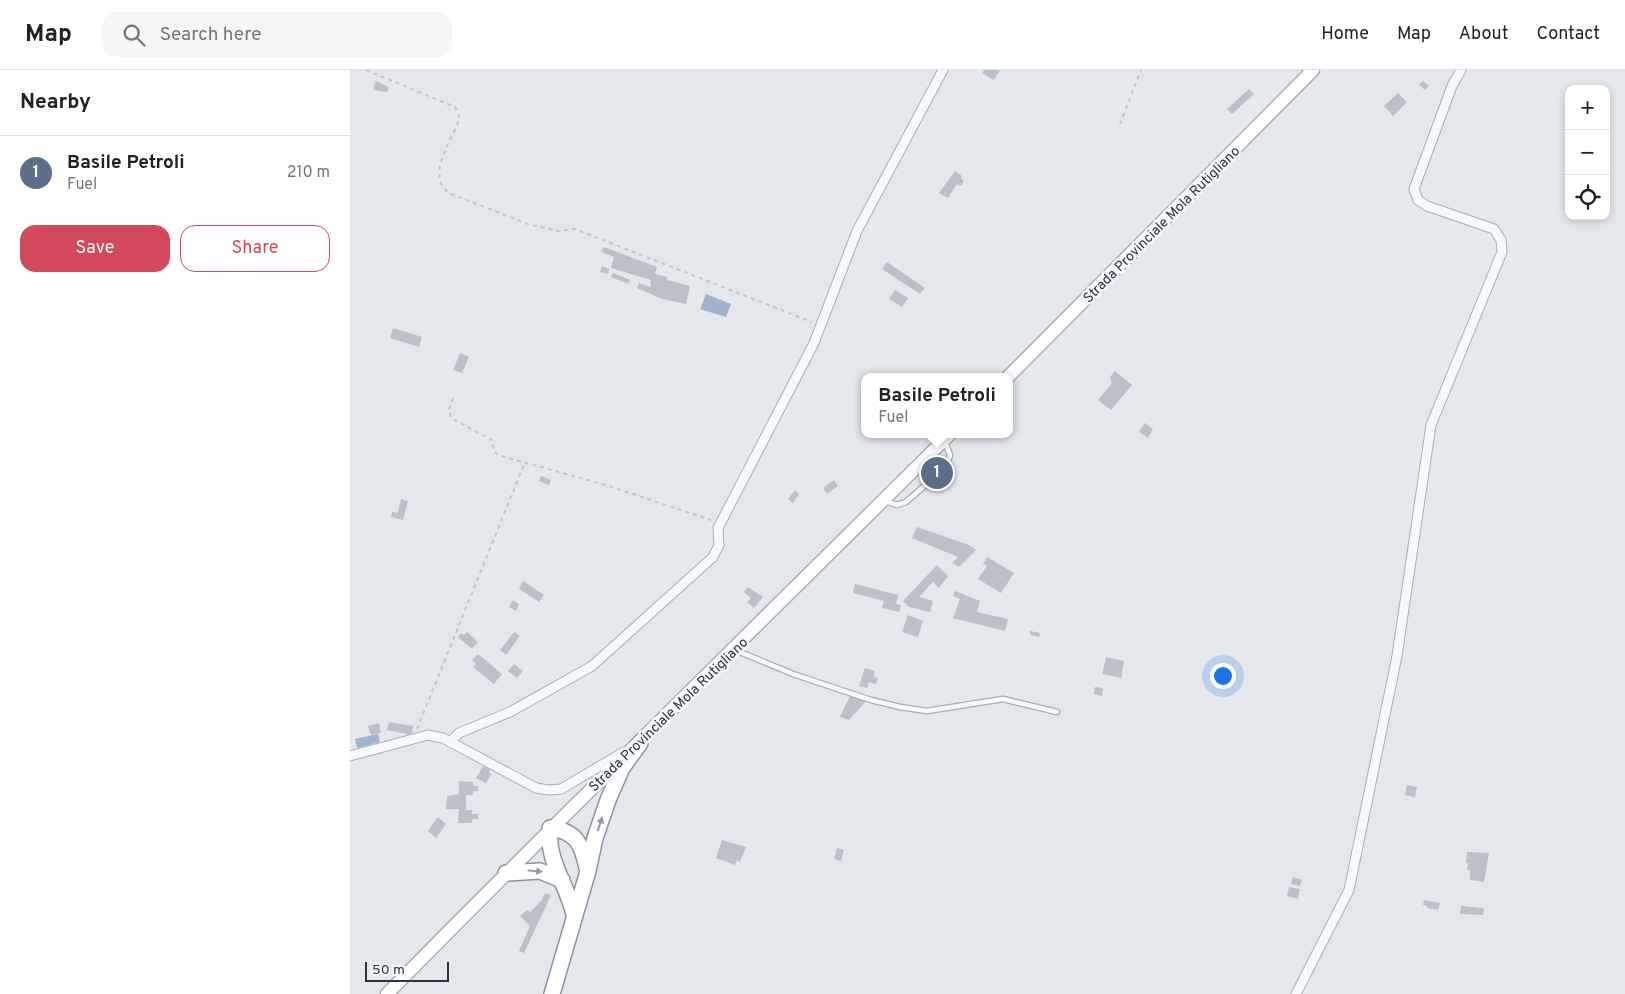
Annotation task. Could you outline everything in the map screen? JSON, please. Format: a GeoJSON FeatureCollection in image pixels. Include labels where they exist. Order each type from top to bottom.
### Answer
{"type":"FeatureCollection","features":[{"type":"Feature","properties":{"kind":"highway"},"geometry":{"type":"LineString","coordinates":[[552,994],[588,871],[595,838],[608,800],[622,768],[640,743]]}},
{"type":"Feature","properties":{"kind":"highway"},"geometry":{"type":"LineString","coordinates":[[574,916],[570,897],[552,859],[548,843],[550,828],[561,830],[574,836],[584,851],[588,871]]}},
{"type":"Feature","properties":{"kind":"highway"},"geometry":{"type":"LineString","coordinates":[[506,873],[540,871],[562,880]]}},
{"type":"Feature","properties":{"kind":"main road","name":"Strada Provinciale Mola Rutigliano"},"geometry":{"type":"LineString","coordinates":[[1012,373],[1313,70]]}},
{"type":"Feature","properties":{"kind":"main road","name":"Strada Provinciale Mola Rutigliano"},"geometry":{"type":"LineString","coordinates":[[387,994],[550,828],[640,743],[946,438]]}},
{"type":"Feature","properties":{"kind":"street"},"geometry":{"type":"LineString","coordinates":[[450,742],[459,733],[510,712],[592,666],[713,557],[718,545],[720,523],[803,364],[821,325],[857,231],[943,70]]}},
{"type":"Feature","properties":{"kind":"street"},"geometry":{"type":"LineString","coordinates":[[1296,994],[1350,890],[1397,656],[1431,425],[1502,252],[1501,240],[1494,229],[1427,206],[1418,200],[1414,189],[1452,86],[1461,70]]}},
{"type":"Feature","properties":{"kind":"street"},"geometry":{"type":"LineString","coordinates":[[350,756],[428,735],[450,742],[536,788],[549,790],[561,789],[640,743]]}},
{"type":"Feature","properties":{"kind":"lane"},"geometry":{"type":"LineString","coordinates":[[884,500],[897,505],[906,502],[946,467],[950,455],[947,438]]}},
{"type":"Feature","properties":{"kind":"lane"},"geometry":{"type":"LineString","coordinates":[[734,649],[793,674],[871,700],[900,707],[927,711],[1003,699],[1057,712]]}},
{"type":"Feature","properties":{"kind":"path"},"geometry":{"type":"LineString","coordinates":[[366,70],[455,108],[459,115],[458,123],[438,170],[438,181],[442,189],[528,224],[558,231],[575,229],[821,325]]}},
{"type":"Feature","properties":{"kind":"path"},"geometry":{"type":"LineString","coordinates":[[1120,124],[1141,70]]}},
{"type":"Feature","properties":{"kind":"path"},"geometry":{"type":"LineString","coordinates":[[453,398],[449,409],[451,418],[492,440],[494,452],[498,455],[609,486],[720,523]]}},
{"type":"Feature","properties":{"kind":"path"},"geometry":{"type":"LineString","coordinates":[[418,738],[417,724],[448,656],[525,462]]}},
{"type":"Feature","properties":{"kind":"water"},"geometry":{"type":"Polygon","coordinates":[[[706,294],[731,304],[726,317],[700,309],[706,294]]]}},
{"type":"Feature","properties":{"kind":"water"},"geometry":{"type":"Polygon","coordinates":[[[378,734],[380,742],[357,748],[355,739],[378,734]]]}},
{"type":"Feature","properties":{"kind":"building"},"geometry":{"type":"Polygon","coordinates":[[[984,70],[1000,70],[994,80],[982,73],[984,70]]]}},
{"type":"Feature","properties":{"kind":"building"},"geometry":{"type":"Polygon","coordinates":[[[376,81],[389,87],[387,92],[373,90],[376,81]]]}},
{"type":"Feature","properties":{"kind":"building"},"geometry":{"type":"Polygon","coordinates":[[[1423,81],[1429,86],[1425,90],[1419,85],[1423,81]]]}},
{"type":"Feature","properties":{"kind":"building"},"geometry":{"type":"Polygon","coordinates":[[[1249,89],[1254,94],[1232,114],[1227,109],[1249,89]]]}},
{"type":"Feature","properties":{"kind":"building"},"geometry":{"type":"Polygon","coordinates":[[[1398,93],[1407,102],[1393,116],[1384,106],[1398,93]]]}},
{"type":"Feature","properties":{"kind":"building"},"geometry":{"type":"Polygon","coordinates":[[[955,171],[962,176],[961,178],[964,181],[961,186],[957,184],[948,198],[939,193],[955,171]]]}},
{"type":"Feature","properties":{"kind":"building"},"geometry":{"type":"Polygon","coordinates":[[[604,247],[657,267],[655,274],[667,277],[667,280],[690,286],[686,304],[662,299],[637,288],[639,283],[650,287],[651,280],[611,268],[614,257],[601,252],[604,247]]]}},
{"type":"Feature","properties":{"kind":"building"},"geometry":{"type":"Polygon","coordinates":[[[887,262],[925,288],[920,294],[882,269],[887,262]]]}},
{"type":"Feature","properties":{"kind":"building"},"geometry":{"type":"Polygon","coordinates":[[[602,266],[609,269],[608,274],[600,272],[602,266]]]}},
{"type":"Feature","properties":{"kind":"building"},"geometry":{"type":"Polygon","coordinates":[[[613,273],[630,280],[628,284],[611,277],[613,273]]]}},
{"type":"Feature","properties":{"kind":"building"},"geometry":{"type":"Polygon","coordinates":[[[895,290],[908,298],[902,307],[889,299],[895,290]]]}},
{"type":"Feature","properties":{"kind":"building"},"geometry":{"type":"Polygon","coordinates":[[[393,328],[422,337],[419,347],[390,338],[393,328]]]}},
{"type":"Feature","properties":{"kind":"building"},"geometry":{"type":"Polygon","coordinates":[[[460,353],[469,357],[462,373],[453,370],[460,353]]]}},
{"type":"Feature","properties":{"kind":"building"},"geometry":{"type":"Polygon","coordinates":[[[1115,371],[1132,385],[1111,410],[1098,400],[1112,383],[1110,377],[1115,371]]]}},
{"type":"Feature","properties":{"kind":"building"},"geometry":{"type":"Polygon","coordinates":[[[1145,423],[1153,429],[1148,438],[1139,432],[1145,423]]]}},
{"type":"Feature","properties":{"kind":"building"},"geometry":{"type":"Polygon","coordinates":[[[936,464],[945,474],[938,481],[928,472],[936,464]]]}},
{"type":"Feature","properties":{"kind":"building"},"geometry":{"type":"Polygon","coordinates":[[[541,476],[551,480],[549,485],[539,481],[541,476]]]}},
{"type":"Feature","properties":{"kind":"building"},"geometry":{"type":"Polygon","coordinates":[[[834,480],[838,486],[827,494],[823,488],[834,480]]]}},
{"type":"Feature","properties":{"kind":"building"},"geometry":{"type":"Polygon","coordinates":[[[795,490],[799,494],[793,503],[788,499],[795,490]]]}},
{"type":"Feature","properties":{"kind":"building"},"geometry":{"type":"Polygon","coordinates":[[[401,499],[408,501],[403,520],[391,517],[392,512],[398,513],[401,499]]]}},
{"type":"Feature","properties":{"kind":"building"},"geometry":{"type":"Polygon","coordinates":[[[917,527],[969,545],[976,550],[959,567],[952,563],[958,557],[912,538],[917,527]]]}},
{"type":"Feature","properties":{"kind":"building"},"geometry":{"type":"Polygon","coordinates":[[[987,557],[1014,573],[1001,593],[978,579],[987,566],[983,564],[987,557]]]}},
{"type":"Feature","properties":{"kind":"building"},"geometry":{"type":"Polygon","coordinates":[[[937,565],[948,576],[939,588],[933,582],[919,597],[933,601],[930,612],[909,607],[903,601],[937,565]]]}},
{"type":"Feature","properties":{"kind":"building"},"geometry":{"type":"Polygon","coordinates":[[[523,581],[544,595],[539,602],[519,589],[523,581]]]}},
{"type":"Feature","properties":{"kind":"building"},"geometry":{"type":"Polygon","coordinates":[[[855,584],[898,595],[896,604],[901,605],[899,612],[882,608],[884,601],[853,593],[855,584]]]}},
{"type":"Feature","properties":{"kind":"building"},"geometry":{"type":"Polygon","coordinates":[[[748,587],[763,597],[754,608],[747,602],[751,598],[744,592],[748,587]]]}},
{"type":"Feature","properties":{"kind":"building"},"geometry":{"type":"Polygon","coordinates":[[[955,591],[980,601],[977,612],[1008,619],[1005,631],[953,618],[960,599],[953,596],[955,591]]]}},
{"type":"Feature","properties":{"kind":"building"},"geometry":{"type":"Polygon","coordinates":[[[513,600],[519,604],[516,611],[509,607],[513,600]]]}},
{"type":"Feature","properties":{"kind":"building"},"geometry":{"type":"Polygon","coordinates":[[[908,615],[923,621],[918,637],[902,632],[908,615]]]}},
{"type":"Feature","properties":{"kind":"building"},"geometry":{"type":"Polygon","coordinates":[[[1030,631],[1040,633],[1039,637],[1030,635],[1030,631]]]}},
{"type":"Feature","properties":{"kind":"building"},"geometry":{"type":"Polygon","coordinates":[[[467,632],[478,642],[472,649],[458,637],[461,633],[464,635],[467,632]]]}},
{"type":"Feature","properties":{"kind":"building"},"geometry":{"type":"Polygon","coordinates":[[[514,632],[520,636],[506,655],[500,650],[514,632]]]}},
{"type":"Feature","properties":{"kind":"building"},"geometry":{"type":"Polygon","coordinates":[[[478,654],[502,674],[494,684],[473,667],[476,664],[472,660],[478,654]]]}},
{"type":"Feature","properties":{"kind":"building"},"geometry":{"type":"Polygon","coordinates":[[[1106,657],[1124,661],[1121,678],[1102,674],[1106,657]]]}},
{"type":"Feature","properties":{"kind":"building"},"geometry":{"type":"Polygon","coordinates":[[[514,664],[523,671],[517,678],[508,671],[514,664]]]}},
{"type":"Feature","properties":{"kind":"building"},"geometry":{"type":"Polygon","coordinates":[[[865,668],[875,671],[874,677],[878,678],[876,684],[869,682],[867,688],[859,686],[865,668]]]}},
{"type":"Feature","properties":{"kind":"building"},"geometry":{"type":"Polygon","coordinates":[[[1095,687],[1103,688],[1102,696],[1094,694],[1095,687]]]}},
{"type":"Feature","properties":{"kind":"building"},"geometry":{"type":"Polygon","coordinates":[[[850,696],[867,700],[849,720],[840,717],[850,696]]]}},
{"type":"Feature","properties":{"kind":"building"},"geometry":{"type":"Polygon","coordinates":[[[389,722],[413,726],[412,735],[387,730],[389,722]]]}},
{"type":"Feature","properties":{"kind":"building"},"geometry":{"type":"Polygon","coordinates":[[[379,723],[381,733],[371,735],[368,726],[379,723]]]}},
{"type":"Feature","properties":{"kind":"building"},"geometry":{"type":"Polygon","coordinates":[[[483,766],[490,770],[489,773],[492,774],[486,783],[476,778],[483,766]]]}},
{"type":"Feature","properties":{"kind":"building"},"geometry":{"type":"Polygon","coordinates":[[[459,781],[473,782],[473,786],[478,786],[478,791],[473,791],[473,795],[466,795],[466,810],[472,810],[472,814],[478,814],[478,819],[472,819],[472,823],[458,823],[459,809],[446,809],[447,796],[459,794],[459,781]]]}},
{"type":"Feature","properties":{"kind":"building"},"geometry":{"type":"Polygon","coordinates":[[[1407,785],[1417,787],[1415,797],[1405,795],[1407,785]]]}},
{"type":"Feature","properties":{"kind":"building"},"geometry":{"type":"Polygon","coordinates":[[[438,817],[446,824],[436,838],[428,831],[438,817]]]}},
{"type":"Feature","properties":{"kind":"building"},"geometry":{"type":"Polygon","coordinates":[[[722,840],[746,847],[740,862],[737,860],[735,865],[716,858],[722,840]]]}},
{"type":"Feature","properties":{"kind":"building"},"geometry":{"type":"Polygon","coordinates":[[[837,848],[844,850],[841,861],[834,859],[837,848]]]}},
{"type":"Feature","properties":{"kind":"building"},"geometry":{"type":"Polygon","coordinates":[[[1467,852],[1489,853],[1484,882],[1470,880],[1470,870],[1467,870],[1468,863],[1466,863],[1467,852]]]}},
{"type":"Feature","properties":{"kind":"building"},"geometry":{"type":"Polygon","coordinates":[[[1293,877],[1302,880],[1300,886],[1291,884],[1293,877]]]}},
{"type":"Feature","properties":{"kind":"building"},"geometry":{"type":"Polygon","coordinates":[[[1289,887],[1300,889],[1298,899],[1287,896],[1289,887]]]}},
{"type":"Feature","properties":{"kind":"building"},"geometry":{"type":"Polygon","coordinates":[[[545,893],[551,895],[524,953],[519,951],[530,926],[520,916],[527,910],[530,912],[542,900],[545,893]]]}},
{"type":"Feature","properties":{"kind":"building"},"geometry":{"type":"Polygon","coordinates":[[[1424,900],[1440,903],[1438,910],[1427,908],[1427,906],[1423,905],[1424,900]]]}},
{"type":"Feature","properties":{"kind":"building"},"geometry":{"type":"Polygon","coordinates":[[[1461,906],[1484,908],[1483,915],[1460,914],[1461,906]]]}},
{"type":"Feature","properties":{"kind":"place","name":"Basile Petroli"},"geometry":{"type":"Point","coordinates":[937,473]}}]}
